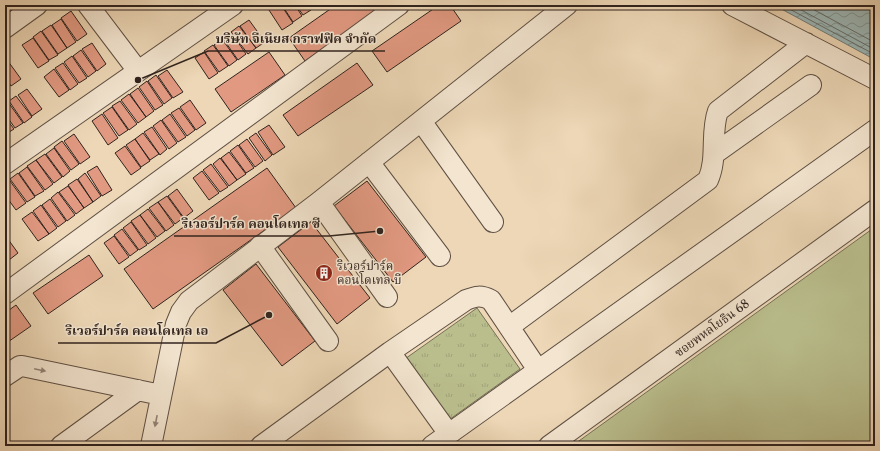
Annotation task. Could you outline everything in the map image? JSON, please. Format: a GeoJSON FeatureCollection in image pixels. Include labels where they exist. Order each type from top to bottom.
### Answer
{"type":"FeatureCollection","features":[{"type":"Feature","properties":{"kind":"street"},"geometry":{"type":"LineString","coordinates":[[5,28],[38,5]]}},
{"type":"Feature","properties":{"kind":"street"},"geometry":{"type":"LineString","coordinates":[[88,5],[138,72]]}},
{"type":"Feature","properties":{"kind":"street"},"geometry":{"type":"LineString","coordinates":[[5,164],[233,5]]}},
{"type":"Feature","properties":{"kind":"street"},"geometry":{"type":"LineString","coordinates":[[5,294],[399,5]]}},
{"type":"Feature","properties":{"kind":"street"},"geometry":{"type":"LineString","coordinates":[[151,446],[176,324],[181,312],[189,301],[319,202],[567,5]]}},
{"type":"Feature","properties":{"kind":"street"},"geometry":{"type":"LineString","coordinates":[[732,5],[875,79]]}},
{"type":"Feature","properties":{"kind":"street"},"geometry":{"type":"LineString","coordinates":[[509,327],[708,180],[714,154],[714,129],[718,111],[806,43]]}},
{"type":"Feature","properties":{"kind":"street"},"geometry":{"type":"LineString","coordinates":[[714,154],[811,85]]}},
{"type":"Feature","properties":{"kind":"street"},"geometry":{"type":"LineString","coordinates":[[421,121],[493,222]]}},
{"type":"Feature","properties":{"kind":"street"},"geometry":{"type":"LineString","coordinates":[[432,446],[875,130]]}},
{"type":"Feature","properties":{"kind":"street"},"geometry":{"type":"LineString","coordinates":[[369,162],[440,256]]}},
{"type":"Feature","properties":{"kind":"street"},"geometry":{"type":"LineString","coordinates":[[319,202],[387,297]]}},
{"type":"Feature","properties":{"kind":"street","name":"ซอยพหลโยธิน 68"},"geometry":{"type":"LineString","coordinates":[[549,446],[875,210]]}},
{"type":"Feature","properties":{"kind":"street"},"geometry":{"type":"LineString","coordinates":[[260,246],[328,341]]}},
{"type":"Feature","properties":{"kind":"street"},"geometry":{"type":"LineString","coordinates":[[261,446],[390,352],[466,300],[475,296],[484,296],[491,300],[538,370]]}},
{"type":"Feature","properties":{"kind":"street"},"geometry":{"type":"LineString","coordinates":[[390,352],[449,434]]}},
{"type":"Feature","properties":{"kind":"street"},"geometry":{"type":"LineString","coordinates":[[5,376],[22,366],[161,395]]}},
{"type":"Feature","properties":{"kind":"street"},"geometry":{"type":"LineString","coordinates":[[61,446],[138,390]]}},
{"type":"Feature","properties":{"kind":"green space"},"geometry":{"type":"Polygon","coordinates":[[[875,227],[875,446],[572,446],[875,227]]]}},
{"type":"Feature","properties":{"kind":"green space"},"geometry":{"type":"Polygon","coordinates":[[[477,308],[520,369],[446,422],[402,361],[477,308]]]}},
{"type":"Feature","properties":{"kind":"water"},"geometry":{"type":"Polygon","coordinates":[[[774,5],[875,5],[875,55],[870,57],[774,5]]]}},
{"type":"Feature","properties":{"kind":"building"},"geometry":{"type":"Polygon","coordinates":[[[270,5],[281,5],[293,23],[282,30],[267,7],[270,5]]]}},
{"type":"Feature","properties":{"kind":"building"},"geometry":{"type":"Polygon","coordinates":[[[282,5],[295,5],[302,16],[293,22],[282,5]]]}},
{"type":"Feature","properties":{"kind":"building"},"geometry":{"type":"Polygon","coordinates":[[[296,5],[308,5],[311,10],[303,15],[296,5]]]}},
{"type":"Feature","properties":{"kind":"building"},"geometry":{"type":"Polygon","coordinates":[[[336,5],[375,5],[379,9],[305,61],[289,38],[336,5]]]}},
{"type":"Feature","properties":{"kind":"building"},"geometry":{"type":"Polygon","coordinates":[[[439,5],[450,5],[461,21],[387,72],[372,51],[439,5]]]}},
{"type":"Feature","properties":{"kind":"building"},"geometry":{"type":"Polygon","coordinates":[[[71,11],[87,34],[77,41],[61,18],[71,11]]]}},
{"type":"Feature","properties":{"kind":"building"},"geometry":{"type":"Polygon","coordinates":[[[61,19],[76,42],[67,48],[52,25],[61,19]]]}},
{"type":"Feature","properties":{"kind":"building"},"geometry":{"type":"Polygon","coordinates":[[[249,20],[265,42],[256,48],[240,26],[249,20]]]}},
{"type":"Feature","properties":{"kind":"building"},"geometry":{"type":"Polygon","coordinates":[[[51,25],[67,48],[58,54],[42,31],[51,25]]]}},
{"type":"Feature","properties":{"kind":"building"},"geometry":{"type":"Polygon","coordinates":[[[239,26],[256,48],[248,54],[231,32],[239,26]]]}},
{"type":"Feature","properties":{"kind":"building"},"geometry":{"type":"Polygon","coordinates":[[[41,31],[58,55],[49,60],[33,37],[41,31]]]}},
{"type":"Feature","properties":{"kind":"building"},"geometry":{"type":"Polygon","coordinates":[[[233,35],[246,54],[238,60],[224,40],[233,35]]]}},
{"type":"Feature","properties":{"kind":"building"},"geometry":{"type":"Polygon","coordinates":[[[33,38],[49,61],[38,68],[22,45],[33,38]]]}},
{"type":"Feature","properties":{"kind":"building"},"geometry":{"type":"Polygon","coordinates":[[[222,39],[237,60],[229,66],[214,45],[222,39]]]}},
{"type":"Feature","properties":{"kind":"building"},"geometry":{"type":"Polygon","coordinates":[[[92,43],[106,64],[97,71],[82,49],[92,43]]]}},
{"type":"Feature","properties":{"kind":"building"},"geometry":{"type":"Polygon","coordinates":[[[213,45],[228,66],[219,72],[204,51],[213,45]]]}},
{"type":"Feature","properties":{"kind":"building"},"geometry":{"type":"Polygon","coordinates":[[[81,50],[96,71],[88,77],[73,56],[81,50]]]}},
{"type":"Feature","properties":{"kind":"building"},"geometry":{"type":"Polygon","coordinates":[[[204,52],[218,73],[209,79],[195,58],[204,52]]]}},
{"type":"Feature","properties":{"kind":"building"},"geometry":{"type":"Polygon","coordinates":[[[269,52],[285,75],[231,112],[215,89],[269,52]]]}},
{"type":"Feature","properties":{"kind":"building"},"geometry":{"type":"Polygon","coordinates":[[[72,56],[87,78],[79,83],[64,62],[72,56]]]}},
{"type":"Feature","properties":{"kind":"building"},"geometry":{"type":"Polygon","coordinates":[[[5,57],[21,79],[11,86],[5,77],[5,57]]]}},
{"type":"Feature","properties":{"kind":"building"},"geometry":{"type":"Polygon","coordinates":[[[63,63],[78,84],[70,90],[55,68],[63,63]]]}},
{"type":"Feature","properties":{"kind":"building"},"geometry":{"type":"Polygon","coordinates":[[[357,63],[373,85],[298,136],[283,115],[357,63]]]}},
{"type":"Feature","properties":{"kind":"building"},"geometry":{"type":"Polygon","coordinates":[[[54,69],[69,90],[59,97],[44,77],[54,69]]]}},
{"type":"Feature","properties":{"kind":"building"},"geometry":{"type":"Polygon","coordinates":[[[167,70],[183,92],[173,98],[158,76],[167,70]]]}},
{"type":"Feature","properties":{"kind":"building"},"geometry":{"type":"Polygon","coordinates":[[[156,75],[172,98],[164,104],[148,81],[156,75]]]}},
{"type":"Feature","properties":{"kind":"building"},"geometry":{"type":"Polygon","coordinates":[[[147,81],[163,105],[155,110],[139,87],[147,81]]]}},
{"type":"Feature","properties":{"kind":"building"},"geometry":{"type":"Polygon","coordinates":[[[138,88],[154,111],[146,117],[130,94],[138,88]]]}},
{"type":"Feature","properties":{"kind":"building"},"geometry":{"type":"Polygon","coordinates":[[[27,89],[42,109],[32,116],[18,95],[27,89]]]}},
{"type":"Feature","properties":{"kind":"building"},"geometry":{"type":"Polygon","coordinates":[[[129,94],[146,117],[138,123],[121,100],[129,94]]]}},
{"type":"Feature","properties":{"kind":"building"},"geometry":{"type":"Polygon","coordinates":[[[16,96],[32,117],[24,123],[9,101],[16,96]]]}},
{"type":"Feature","properties":{"kind":"building"},"geometry":{"type":"Polygon","coordinates":[[[190,100],[206,123],[196,130],[180,107],[190,100]]]}},
{"type":"Feature","properties":{"kind":"building"},"geometry":{"type":"Polygon","coordinates":[[[120,101],[137,124],[129,130],[112,106],[120,101]]]}},
{"type":"Feature","properties":{"kind":"building"},"geometry":{"type":"Polygon","coordinates":[[[8,102],[23,123],[15,128],[5,114],[5,104],[8,102]]]}},
{"type":"Feature","properties":{"kind":"building"},"geometry":{"type":"Polygon","coordinates":[[[112,107],[128,130],[119,136],[103,113],[112,107]]]}},
{"type":"Feature","properties":{"kind":"building"},"geometry":{"type":"Polygon","coordinates":[[[179,108],[195,130],[187,136],[171,113],[179,108]]]}},
{"type":"Feature","properties":{"kind":"building"},"geometry":{"type":"Polygon","coordinates":[[[102,114],[118,138],[108,145],[92,121],[102,114]]]}},
{"type":"Feature","properties":{"kind":"building"},"geometry":{"type":"Polygon","coordinates":[[[170,114],[186,137],[178,142],[162,120],[170,114]]]}},
{"type":"Feature","properties":{"kind":"building"},"geometry":{"type":"Polygon","coordinates":[[[5,117],[14,129],[6,134],[5,134],[5,117]]]}},
{"type":"Feature","properties":{"kind":"building"},"geometry":{"type":"Polygon","coordinates":[[[161,120],[177,143],[169,149],[153,126],[161,120]]]}},
{"type":"Feature","properties":{"kind":"building"},"geometry":{"type":"Polygon","coordinates":[[[269,125],[285,147],[273,155],[258,132],[269,125]]]}},
{"type":"Feature","properties":{"kind":"building"},"geometry":{"type":"Polygon","coordinates":[[[152,127],[167,149],[160,155],[144,132],[152,127]]]}},
{"type":"Feature","properties":{"kind":"building"},"geometry":{"type":"Polygon","coordinates":[[[143,133],[159,154],[150,160],[135,139],[143,133]]]}},
{"type":"Feature","properties":{"kind":"building"},"geometry":{"type":"Polygon","coordinates":[[[256,133],[272,155],[265,161],[249,138],[256,133]]]}},
{"type":"Feature","properties":{"kind":"building"},"geometry":{"type":"Polygon","coordinates":[[[74,134],[90,157],[80,164],[64,141],[74,134]]]}},
{"type":"Feature","properties":{"kind":"building"},"geometry":{"type":"Polygon","coordinates":[[[135,139],[150,161],[141,167],[126,145],[135,139]]]}},
{"type":"Feature","properties":{"kind":"building"},"geometry":{"type":"Polygon","coordinates":[[[247,139],[263,161],[255,167],[239,145],[247,139]]]}},
{"type":"Feature","properties":{"kind":"building"},"geometry":{"type":"Polygon","coordinates":[[[62,141],[79,164],[71,170],[54,147],[62,141]]]}},
{"type":"Feature","properties":{"kind":"building"},"geometry":{"type":"Polygon","coordinates":[[[238,145],[254,168],[246,173],[230,151],[238,145]]]}},
{"type":"Feature","properties":{"kind":"building"},"geometry":{"type":"Polygon","coordinates":[[[125,146],[141,168],[131,175],[115,153],[125,146]]]}},
{"type":"Feature","properties":{"kind":"building"},"geometry":{"type":"Polygon","coordinates":[[[54,148],[70,171],[63,177],[46,154],[54,148]]]}},
{"type":"Feature","properties":{"kind":"building"},"geometry":{"type":"Polygon","coordinates":[[[229,152],[246,174],[237,180],[221,158],[229,152]]]}},
{"type":"Feature","properties":{"kind":"building"},"geometry":{"type":"Polygon","coordinates":[[[45,154],[62,177],[54,183],[36,160],[45,154]]]}},
{"type":"Feature","properties":{"kind":"building"},"geometry":{"type":"Polygon","coordinates":[[[220,158],[237,180],[229,186],[213,164],[220,158]]]}},
{"type":"Feature","properties":{"kind":"building"},"geometry":{"type":"Polygon","coordinates":[[[36,160],[53,184],[45,190],[27,166],[36,160]]]}},
{"type":"Feature","properties":{"kind":"building"},"geometry":{"type":"Polygon","coordinates":[[[211,164],[228,187],[220,192],[203,170],[211,164]]]}},
{"type":"Feature","properties":{"kind":"building"},"geometry":{"type":"Polygon","coordinates":[[[97,166],[112,190],[102,196],[87,172],[97,166]]]}},
{"type":"Feature","properties":{"kind":"building"},"geometry":{"type":"Polygon","coordinates":[[[27,167],[44,191],[35,196],[19,173],[27,167]]]}},
{"type":"Feature","properties":{"kind":"building"},"geometry":{"type":"Polygon","coordinates":[[[267,168],[296,208],[153,309],[124,269],[267,168]]]}},
{"type":"Feature","properties":{"kind":"building"},"geometry":{"type":"Polygon","coordinates":[[[202,171],[219,193],[209,200],[193,178],[202,171]]]}},
{"type":"Feature","properties":{"kind":"building"},"geometry":{"type":"Polygon","coordinates":[[[18,173],[35,197],[27,202],[10,179],[18,173]]]}},
{"type":"Feature","properties":{"kind":"building"},"geometry":{"type":"Polygon","coordinates":[[[85,173],[101,196],[93,202],[78,179],[85,173]]]}},
{"type":"Feature","properties":{"kind":"building"},"geometry":{"type":"Polygon","coordinates":[[[77,179],[93,202],[84,208],[68,185],[77,179]]]}},
{"type":"Feature","properties":{"kind":"building"},"geometry":{"type":"Polygon","coordinates":[[[10,181],[26,203],[16,210],[5,195],[5,185],[10,181]]]}},
{"type":"Feature","properties":{"kind":"building"},"geometry":{"type":"Polygon","coordinates":[[[367,181],[426,257],[393,282],[334,206],[367,181]]]}},
{"type":"Feature","properties":{"kind":"building"},"geometry":{"type":"Polygon","coordinates":[[[68,186],[84,208],[76,214],[59,192],[68,186]]]}},
{"type":"Feature","properties":{"kind":"building"},"geometry":{"type":"Polygon","coordinates":[[[177,189],[193,211],[184,218],[168,196],[177,189]]]}},
{"type":"Feature","properties":{"kind":"building"},"geometry":{"type":"Polygon","coordinates":[[[58,192],[75,215],[67,221],[51,198],[58,192]]]}},
{"type":"Feature","properties":{"kind":"building"},"geometry":{"type":"Polygon","coordinates":[[[167,196],[183,218],[175,224],[158,202],[167,196]]]}},
{"type":"Feature","properties":{"kind":"building"},"geometry":{"type":"Polygon","coordinates":[[[50,199],[66,221],[58,227],[42,205],[50,199]]]}},
{"type":"Feature","properties":{"kind":"building"},"geometry":{"type":"Polygon","coordinates":[[[158,202],[174,225],[166,231],[149,208],[158,202]]]}},
{"type":"Feature","properties":{"kind":"building"},"geometry":{"type":"Polygon","coordinates":[[[41,205],[57,228],[49,234],[33,211],[41,205]]]}},
{"type":"Feature","properties":{"kind":"building"},"geometry":{"type":"Polygon","coordinates":[[[148,209],[165,231],[157,237],[140,215],[148,209]]]}},
{"type":"Feature","properties":{"kind":"building"},"geometry":{"type":"Polygon","coordinates":[[[32,212],[49,234],[38,241],[22,219],[32,212]]]}},
{"type":"Feature","properties":{"kind":"building"},"geometry":{"type":"Polygon","coordinates":[[[140,215],[156,238],[148,244],[131,221],[140,215]]]}},
{"type":"Feature","properties":{"kind":"building"},"geometry":{"type":"Polygon","coordinates":[[[131,222],[147,245],[139,250],[123,228],[131,222]]]}},
{"type":"Feature","properties":{"kind":"building","name":"ริเวอร์ปาร์ค คอนโดเทล บี"},"geometry":{"type":"Polygon","coordinates":[[[311,222],[370,298],[337,324],[278,247],[311,222]]]}},
{"type":"Feature","properties":{"kind":"building"},"geometry":{"type":"Polygon","coordinates":[[[122,229],[138,250],[130,256],[114,235],[122,229]]]}},
{"type":"Feature","properties":{"kind":"building"},"geometry":{"type":"Polygon","coordinates":[[[5,235],[18,253],[9,260],[5,255],[5,235]]]}},
{"type":"Feature","properties":{"kind":"building"},"geometry":{"type":"Polygon","coordinates":[[[114,236],[129,257],[119,264],[104,243],[114,236]]]}},
{"type":"Feature","properties":{"kind":"building"},"geometry":{"type":"Polygon","coordinates":[[[89,255],[103,276],[48,314],[33,293],[89,255]]]}},
{"type":"Feature","properties":{"kind":"building"},"geometry":{"type":"Polygon","coordinates":[[[256,264],[315,341],[282,366],[223,290],[256,264]]]}},
{"type":"Feature","properties":{"kind":"building"},"geometry":{"type":"Polygon","coordinates":[[[16,305],[31,326],[5,344],[5,313],[16,305]]]}},
{"type":"Feature","properties":{"kind":"place","name":"บริษัท จีเนียส กราฟฟิค จำกัด"},"geometry":{"type":"Point","coordinates":[138,80]}},
{"type":"Feature","properties":{"kind":"place","name":"ริเวอร์ปาร์ค คอนโดเทล ซี"},"geometry":{"type":"Point","coordinates":[380,231]}},
{"type":"Feature","properties":{"kind":"place","name":"ริเวอร์ปาร์ค คอนโดเทล บี"},"geometry":{"type":"Point","coordinates":[324,273]}},
{"type":"Feature","properties":{"kind":"place","name":"ริเวอร์ปาร์ค คอนโดเทล เอ"},"geometry":{"type":"Point","coordinates":[269,315]}}]}
